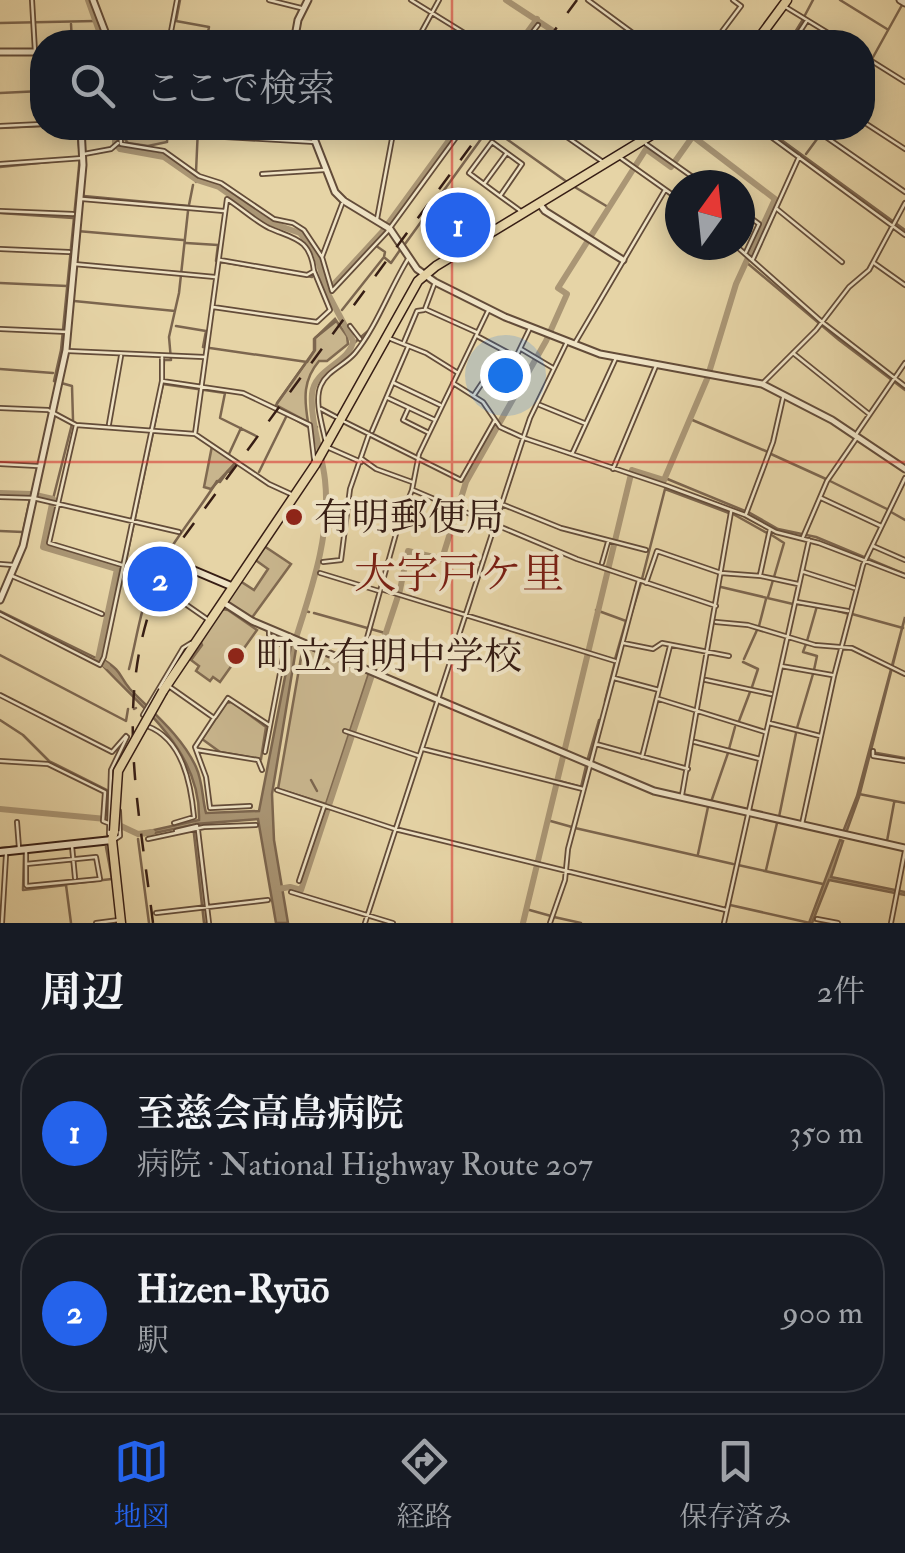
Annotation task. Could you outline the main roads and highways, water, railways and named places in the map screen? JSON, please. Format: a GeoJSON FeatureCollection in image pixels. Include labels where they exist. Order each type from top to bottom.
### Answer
{"type":"FeatureCollection","features":[{"type":"Feature","properties":{"kind":"highway"},"geometry":{"type":"LineString","coordinates":[[765,30],[785,3]]}},
{"type":"Feature","properties":{"kind":"highway"},"geometry":{"type":"LineString","coordinates":[[121,922],[111,829],[118,771],[192,643],[315,465],[424,276],[642,140]]}},
{"type":"Feature","properties":{"kind":"main road"},"geometry":{"type":"LineString","coordinates":[[186,567],[232,586]]}},
{"type":"Feature","properties":{"kind":"main road"},"geometry":{"type":"LineString","coordinates":[[3,852],[72,845],[111,829]]}},
{"type":"Feature","properties":{"kind":"waterway"},"geometry":{"type":"LineString","coordinates":[[88,0],[99,30]]}},
{"type":"Feature","properties":{"kind":"waterway"},"geometry":{"type":"LineString","coordinates":[[180,0],[176,21],[209,27],[208,30]]}},
{"type":"Feature","properties":{"kind":"waterway"},"geometry":{"type":"LineString","coordinates":[[506,0],[552,30]]}},
{"type":"Feature","properties":{"kind":"waterway"},"geometry":{"type":"LineString","coordinates":[[804,17],[813,0]]}},
{"type":"Feature","properties":{"kind":"waterway"},"geometry":{"type":"LineString","coordinates":[[840,0],[887,29]]}},
{"type":"Feature","properties":{"kind":"waterway"},"geometry":{"type":"LineString","coordinates":[[875,54],[902,5]]}},
{"type":"Feature","properties":{"kind":"waterway"},"geometry":{"type":"LineString","coordinates":[[529,30],[537,19]]}},
{"type":"Feature","properties":{"kind":"waterway"},"geometry":{"type":"LineString","coordinates":[[0,23],[95,21]]}},
{"type":"Feature","properties":{"kind":"waterway"},"geometry":{"type":"LineString","coordinates":[[796,30],[802,21]]}},
{"type":"Feature","properties":{"kind":"waterway"},"geometry":{"type":"LineString","coordinates":[[71,24],[71,30]]}},
{"type":"Feature","properties":{"kind":"waterway"},"geometry":{"type":"LineString","coordinates":[[0,93],[30,92]]}},
{"type":"Feature","properties":{"kind":"waterway"},"geometry":{"type":"LineString","coordinates":[[0,128],[30,127]]}},
{"type":"Feature","properties":{"kind":"waterway"},"geometry":{"type":"LineString","coordinates":[[53,499],[73,420],[72,386],[54,381],[61,350],[80,156],[78,140]]}},
{"type":"Feature","properties":{"kind":"waterway"},"geometry":{"type":"LineString","coordinates":[[115,140],[120,149],[164,157],[197,180],[219,187],[268,222],[300,233],[316,254],[327,292],[353,341],[346,355],[319,378],[312,394],[325,480],[325,521],[318,562],[295,641]]}},
{"type":"Feature","properties":{"kind":"waterway"},"geometry":{"type":"LineString","coordinates":[[192,177],[196,172],[197,140]]}},
{"type":"Feature","properties":{"kind":"waterway"},"geometry":{"type":"LineString","coordinates":[[326,287],[334,284],[382,232],[449,140]]}},
{"type":"Feature","properties":{"kind":"waterway"},"geometry":{"type":"LineString","coordinates":[[405,244],[480,140]]}},
{"type":"Feature","properties":{"kind":"waterway"},"geometry":{"type":"LineString","coordinates":[[508,140],[567,182]]}},
{"type":"Feature","properties":{"kind":"waterway"},"geometry":{"type":"LineString","coordinates":[[278,889],[301,890],[400,590],[408,551],[442,559],[466,482],[546,341],[567,294],[558,288],[646,149],[671,167],[690,140]]}},
{"type":"Feature","properties":{"kind":"waterway"},"geometry":{"type":"LineString","coordinates":[[523,923],[632,470],[664,480],[707,379],[736,284],[775,199],[698,140]]}},
{"type":"Feature","properties":{"kind":"waterway"},"geometry":{"type":"LineString","coordinates":[[781,140],[905,230]]}},
{"type":"Feature","properties":{"kind":"waterway"},"geometry":{"type":"LineString","coordinates":[[806,154],[816,140]]}},
{"type":"Feature","properties":{"kind":"waterway"},"geometry":{"type":"LineString","coordinates":[[0,167],[58,161]]}},
{"type":"Feature","properties":{"kind":"waterway"},"geometry":{"type":"LineString","coordinates":[[189,205],[193,185]]}},
{"type":"Feature","properties":{"kind":"waterway"},"geometry":{"type":"LineString","coordinates":[[573,186],[608,207]]}},
{"type":"Feature","properties":{"kind":"waterway"},"geometry":{"type":"LineString","coordinates":[[84,196],[189,206]]}},
{"type":"Feature","properties":{"kind":"waterway"},"geometry":{"type":"LineString","coordinates":[[154,427],[164,360],[171,360],[169,337],[179,293],[188,211]]}},
{"type":"Feature","properties":{"kind":"waterway"},"geometry":{"type":"LineString","coordinates":[[0,213],[73,218]]}},
{"type":"Feature","properties":{"kind":"waterway"},"geometry":{"type":"LineString","coordinates":[[77,231],[183,240]]}},
{"type":"Feature","properties":{"kind":"waterway"},"geometry":{"type":"LineString","coordinates":[[186,243],[218,245],[216,261],[312,277]]}},
{"type":"Feature","properties":{"kind":"waterway"},"geometry":{"type":"LineString","coordinates":[[342,310],[384,257],[385,252],[372,243]]}},
{"type":"Feature","properties":{"kind":"waterway"},"geometry":{"type":"LineString","coordinates":[[385,258],[391,263],[400,250]]}},
{"type":"Feature","properties":{"kind":"waterway"},"geometry":{"type":"LineString","coordinates":[[746,262],[905,390]]}},
{"type":"Feature","properties":{"kind":"waterway"},"geometry":{"type":"LineString","coordinates":[[0,283],[67,286]]}},
{"type":"Feature","properties":{"kind":"waterway"},"geometry":{"type":"LineString","coordinates":[[74,301],[175,311]]}},
{"type":"Feature","properties":{"kind":"waterway"},"geometry":{"type":"LineString","coordinates":[[176,326],[206,331],[203,347],[307,362],[315,350],[315,338],[335,322]]}},
{"type":"Feature","properties":{"kind":"waterway"},"geometry":{"type":"LineString","coordinates":[[354,343],[368,331]]}},
{"type":"Feature","properties":{"kind":"waterway"},"geometry":{"type":"LineString","coordinates":[[277,403],[305,364]]}},
{"type":"Feature","properties":{"kind":"waterway"},"geometry":{"type":"LineString","coordinates":[[0,369],[53,373]]}},
{"type":"Feature","properties":{"kind":"waterway"},"geometry":{"type":"LineString","coordinates":[[163,384],[225,393],[220,418],[256,436]]}},
{"type":"Feature","properties":{"kind":"waterway"},"geometry":{"type":"LineString","coordinates":[[259,472],[287,415],[308,427],[317,427]]}},
{"type":"Feature","properties":{"kind":"waterway"},"geometry":{"type":"LineString","coordinates":[[690,419],[768,452]]}},
{"type":"Feature","properties":{"kind":"waterway"},"geometry":{"type":"LineString","coordinates":[[229,454],[241,428]]}},
{"type":"Feature","properties":{"kind":"waterway"},"geometry":{"type":"LineString","coordinates":[[117,569],[124,570],[153,433]]}},
{"type":"Feature","properties":{"kind":"waterway"},"geometry":{"type":"LineString","coordinates":[[771,454],[826,479]]}},
{"type":"Feature","properties":{"kind":"waterway"},"geometry":{"type":"LineString","coordinates":[[129,669],[145,601],[160,566],[217,481],[230,472],[235,462]]}},
{"type":"Feature","properties":{"kind":"waterway"},"geometry":{"type":"LineString","coordinates":[[665,478],[750,513],[778,529],[816,537],[905,574]]}},
{"type":"Feature","properties":{"kind":"waterway"},"geometry":{"type":"LineString","coordinates":[[830,481],[887,509]]}},
{"type":"Feature","properties":{"kind":"waterway"},"geometry":{"type":"LineString","coordinates":[[642,579],[665,489],[729,513]]}},
{"type":"Feature","properties":{"kind":"waterway"},"geometry":{"type":"LineString","coordinates":[[0,493],[53,499],[43,547],[117,569],[98,659],[107,666]]}},
{"type":"Feature","properties":{"kind":"waterway"},"geometry":{"type":"LineString","coordinates":[[0,531],[23,532],[31,494]]}},
{"type":"Feature","properties":{"kind":"waterway"},"geometry":{"type":"LineString","coordinates":[[891,512],[905,520]]}},
{"type":"Feature","properties":{"kind":"waterway"},"geometry":{"type":"LineString","coordinates":[[733,514],[767,533]]}},
{"type":"Feature","properties":{"kind":"waterway"},"geometry":{"type":"LineString","coordinates":[[770,534],[784,543],[774,577]]}},
{"type":"Feature","properties":{"kind":"waterway"},"geometry":{"type":"LineString","coordinates":[[127,571],[153,577]]}},
{"type":"Feature","properties":{"kind":"waterway"},"geometry":{"type":"LineString","coordinates":[[768,597],[773,580]]}},
{"type":"Feature","properties":{"kind":"waterway"},"geometry":{"type":"LineString","coordinates":[[629,622],[641,583]]}},
{"type":"Feature","properties":{"kind":"waterway"},"geometry":{"type":"LineString","coordinates":[[721,587],[793,604]]}},
{"type":"Feature","properties":{"kind":"waterway"},"geometry":{"type":"LineString","coordinates":[[759,626],[766,599]]}},
{"type":"Feature","properties":{"kind":"waterway"},"geometry":{"type":"LineString","coordinates":[[797,604],[814,606]]}},
{"type":"Feature","properties":{"kind":"waterway"},"geometry":{"type":"LineString","coordinates":[[807,641],[817,606]]}},
{"type":"Feature","properties":{"kind":"waterway"},"geometry":{"type":"LineString","coordinates":[[827,608],[849,614]]}},
{"type":"Feature","properties":{"kind":"waterway"},"geometry":{"type":"LineString","coordinates":[[596,610],[626,621],[615,659]]}},
{"type":"Feature","properties":{"kind":"waterway"},"geometry":{"type":"LineString","coordinates":[[0,611],[98,659]]}},
{"type":"Feature","properties":{"kind":"waterway"},"geometry":{"type":"LineString","coordinates":[[305,611],[309,612]]}},
{"type":"Feature","properties":{"kind":"waterway"},"geometry":{"type":"LineString","coordinates":[[314,613],[385,633]]}},
{"type":"Feature","properties":{"kind":"waterway"},"geometry":{"type":"LineString","coordinates":[[852,614],[903,628]]}},
{"type":"Feature","properties":{"kind":"waterway"},"geometry":{"type":"LineString","coordinates":[[744,659],[757,630]]}},
{"type":"Feature","properties":{"kind":"waterway"},"geometry":{"type":"LineString","coordinates":[[806,644],[803,652],[817,656],[814,670]]}},
{"type":"Feature","properties":{"kind":"waterway"},"geometry":{"type":"LineString","coordinates":[[0,655],[126,721],[128,709]]}},
{"type":"Feature","properties":{"kind":"waterway"},"geometry":{"type":"LineString","coordinates":[[605,701],[615,662]]}},
{"type":"Feature","properties":{"kind":"waterway"},"geometry":{"type":"LineString","coordinates":[[743,662],[758,669],[752,687]]}},
{"type":"Feature","properties":{"kind":"waterway"},"geometry":{"type":"LineString","coordinates":[[797,728],[813,674]]}},
{"type":"Feature","properties":{"kind":"waterway"},"geometry":{"type":"LineString","coordinates":[[739,721],[750,692]]}},
{"type":"Feature","properties":{"kind":"waterway"},"geometry":{"type":"LineString","coordinates":[[0,720],[23,735],[49,761],[107,790],[106,819]]}},
{"type":"Feature","properties":{"kind":"waterway"},"geometry":{"type":"LineString","coordinates":[[588,758],[599,720]]}},
{"type":"Feature","properties":{"kind":"waterway"},"geometry":{"type":"LineString","coordinates":[[729,749],[735,727]]}},
{"type":"Feature","properties":{"kind":"waterway"},"geometry":{"type":"LineString","coordinates":[[779,817],[796,733]]}},
{"type":"Feature","properties":{"kind":"waterway"},"geometry":{"type":"LineString","coordinates":[[871,752],[905,758]]}},
{"type":"Feature","properties":{"kind":"waterway"},"geometry":{"type":"LineString","coordinates":[[711,802],[728,753]]}},
{"type":"Feature","properties":{"kind":"waterway"},"geometry":{"type":"LineString","coordinates":[[556,780],[581,787],[586,766]]}},
{"type":"Feature","properties":{"kind":"waterway"},"geometry":{"type":"LineString","coordinates":[[311,780],[317,791]]}},
{"type":"Feature","properties":{"kind":"waterway"},"geometry":{"type":"LineString","coordinates":[[859,794],[905,803]]}},
{"type":"Feature","properties":{"kind":"waterway"},"geometry":{"type":"LineString","coordinates":[[887,841],[894,803]]}},
{"type":"Feature","properties":{"kind":"waterway"},"geometry":{"type":"LineString","coordinates":[[698,854],[708,807]]}},
{"type":"Feature","properties":{"kind":"waterway"},"geometry":{"type":"LineString","coordinates":[[0,809],[106,819],[138,834],[152,832]]}},
{"type":"Feature","properties":{"kind":"waterway"},"geometry":{"type":"LineString","coordinates":[[547,820],[572,827]]}},
{"type":"Feature","properties":{"kind":"waterway"},"geometry":{"type":"LineString","coordinates":[[766,870],[777,823]]}},
{"type":"Feature","properties":{"kind":"waterway"},"geometry":{"type":"LineString","coordinates":[[575,828],[733,864]]}},
{"type":"Feature","properties":{"kind":"waterway"},"geometry":{"type":"LineString","coordinates":[[138,839],[149,923]]}},
{"type":"Feature","properties":{"kind":"waterway"},"geometry":{"type":"LineString","coordinates":[[0,848],[24,846]]}},
{"type":"Feature","properties":{"kind":"waterway"},"geometry":{"type":"LineString","coordinates":[[68,884],[112,879],[106,847]]}},
{"type":"Feature","properties":{"kind":"waterway"},"geometry":{"type":"LineString","coordinates":[[24,854],[23,890],[66,885],[71,923]]}},
{"type":"Feature","properties":{"kind":"waterway"},"geometry":{"type":"LineString","coordinates":[[738,865],[823,884]]}},
{"type":"Feature","properties":{"kind":"waterway"},"geometry":{"type":"LineString","coordinates":[[730,905],[810,923]]}},
{"type":"Feature","properties":{"kind":"waterway"},"geometry":{"type":"LineString","coordinates":[[526,909],[551,916]]}},
{"type":"Feature","properties":{"kind":"waterway"},"geometry":{"type":"LineString","coordinates":[[554,917],[581,923]]}},
{"type":"Feature","properties":{"kind":"waterway"},"geometry":{"type":"LineString","coordinates":[[813,920],[830,923]]}},
{"type":"Feature","properties":{"kind":"railway"},"geometry":{"type":"LineString","coordinates":[[555,30],[577,0]]}},
{"type":"Feature","properties":{"kind":"railway"},"geometry":{"type":"LineString","coordinates":[[153,923],[133,726],[135,679],[143,633],[159,586],[183,538],[475,140]]}},
{"type":"Feature","properties":{"kind":"place","name":"至慈会高島病院"},"geometry":{"type":"Point","coordinates":[458,225]}},
{"type":"Feature","properties":{"kind":"place","name":"有明郵便局"},"geometry":{"type":"Point","coordinates":[294,517]}},
{"type":"Feature","properties":{"kind":"place","name":"Hizen-Ryūō"},"geometry":{"type":"Point","coordinates":[160,579]}},
{"type":"Feature","properties":{"kind":"place","name":"町立有明中学校"},"geometry":{"type":"Point","coordinates":[236,656]}},
{"type":"Feature","properties":{"kind":"district","name":"大字戸ケ里"},"geometry":{"type":"Point","coordinates":[459,573]}}]}
